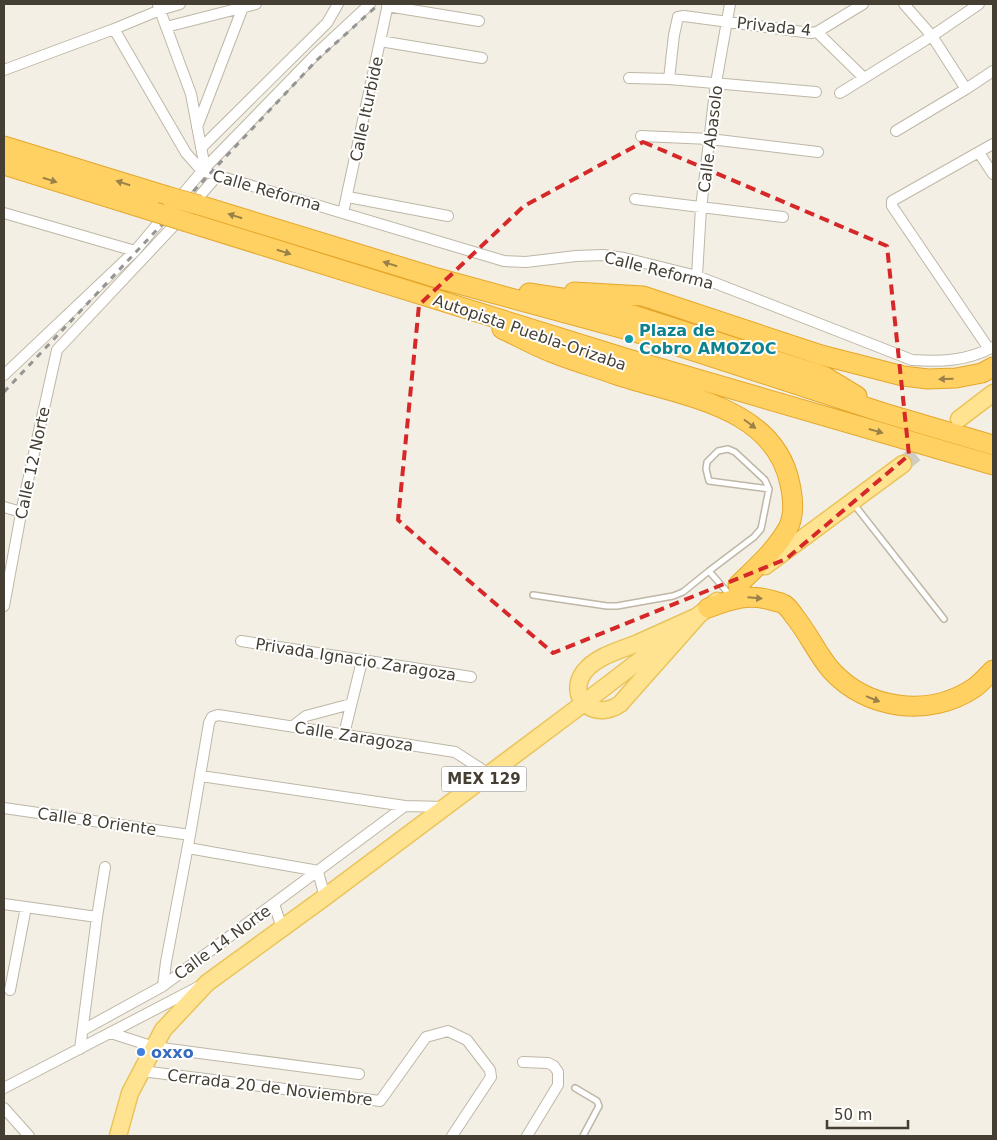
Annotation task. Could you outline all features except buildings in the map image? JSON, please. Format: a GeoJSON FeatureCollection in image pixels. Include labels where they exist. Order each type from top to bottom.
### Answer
{"type":"FeatureCollection","features":[{"type":"Feature","properties":{"kind":"highway","name":"Autopista Puebla-Orizaba"},"geometry":{"type":"LineString","coordinates":[[4,146],[437,278],[632,331],[884,413],[993,445]]}},
{"type":"Feature","properties":{"kind":"highway","name":"Autopista Puebla-Orizaba"},"geometry":{"type":"LineString","coordinates":[[4,165],[625,358],[993,465]]}},
{"type":"Feature","properties":{"kind":"highway","name":"Autopista Puebla-Orizaba"},"geometry":{"type":"LineString","coordinates":[[437,278],[568,291],[640,306],[751,342],[824,376],[884,413]]}},
{"type":"Feature","properties":{"kind":"highway","name":"Autopista Puebla-Orizaba"},"geometry":{"type":"LineString","coordinates":[[437,278],[568,299],[636,316],[824,376]]}},
{"type":"Feature","properties":{"kind":"highway","name":"Autopista Puebla-Orizaba"},"geometry":{"type":"LineString","coordinates":[[406,289],[482,301],[630,340],[720,367],[811,405],[829,417]]}},
{"type":"Feature","properties":{"kind":"highway"},"geometry":{"type":"LineString","coordinates":[[406,289],[477,317],[552,353],[618,376],[707,402],[739,416],[763,434],[779,456],[789,478],[793,504],[791,519],[788,528],[779,542],[733,589]]}},
{"type":"Feature","properties":{"kind":"highway"},"geometry":{"type":"LineString","coordinates":[[568,291],[643,296],[821,355],[902,376],[928,379],[956,378],[982,373],[992,355]]}},
{"type":"Feature","properties":{"kind":"highway"},"geometry":{"type":"LineString","coordinates":[[703,612],[736,598],[768,599],[785,604],[803,627],[831,670],[853,688],[873,700],[896,706],[925,706],[953,698],[974,688],[993,670]]}},
{"type":"Feature","properties":{"kind":"main road"},"geometry":{"type":"LineString","coordinates":[[959,419],[993,393]]}},
{"type":"Feature","properties":{"kind":"main road","name":"MEX 129"},"geometry":{"type":"LineString","coordinates":[[118,1136],[130,1093],[154,1047],[164,1030],[207,983],[446,807],[733,589],[903,464]]}},
{"type":"Feature","properties":{"kind":"main road"},"geometry":{"type":"LineString","coordinates":[[703,612],[620,704],[612,710],[601,711],[590,708],[581,699],[579,693],[580,680],[592,664],[703,612]]}},
{"type":"Feature","properties":{"kind":"street"},"geometry":{"type":"LineString","coordinates":[[4,70],[114,29],[159,7],[180,4]]}},
{"type":"Feature","properties":{"kind":"street"},"geometry":{"type":"LineString","coordinates":[[166,27],[256,4]]}},
{"type":"Feature","properties":{"kind":"street"},"geometry":{"type":"LineString","coordinates":[[201,148],[327,23],[338,4]]}},
{"type":"Feature","properties":{"kind":"street"},"geometry":{"type":"LineString","coordinates":[[4,375],[135,251],[203,170],[315,55],[370,4]]}},
{"type":"Feature","properties":{"kind":"street","name":"Calle Abasolo"},"geometry":{"type":"LineString","coordinates":[[697,276],[702,208],[716,83],[730,4]]}},
{"type":"Feature","properties":{"kind":"street","name":"Privada 4"},"geometry":{"type":"LineString","coordinates":[[670,79],[674,35],[678,17],[684,16],[802,32],[817,32],[863,4]]}},
{"type":"Feature","properties":{"kind":"street"},"geometry":{"type":"LineString","coordinates":[[904,4],[932,36],[966,89]]}},
{"type":"Feature","properties":{"kind":"street"},"geometry":{"type":"LineString","coordinates":[[840,93],[932,36],[979,4]]}},
{"type":"Feature","properties":{"kind":"street"},"geometry":{"type":"LineString","coordinates":[[387,5],[480,21]]}},
{"type":"Feature","properties":{"kind":"street","name":"Calle Iturbide"},"geometry":{"type":"LineString","coordinates":[[343,213],[348,197],[387,5]]}},
{"type":"Feature","properties":{"kind":"street"},"geometry":{"type":"LineString","coordinates":[[159,7],[190,94],[201,148],[203,170]]}},
{"type":"Feature","properties":{"kind":"street"},"geometry":{"type":"LineString","coordinates":[[197,127],[243,7]]}},
{"type":"Feature","properties":{"kind":"street"},"geometry":{"type":"LineString","coordinates":[[114,29],[186,153],[203,170]]}},
{"type":"Feature","properties":{"kind":"street"},"geometry":{"type":"LineString","coordinates":[[817,32],[864,78]]}},
{"type":"Feature","properties":{"kind":"street"},"geometry":{"type":"LineString","coordinates":[[380,41],[482,58]]}},
{"type":"Feature","properties":{"kind":"street"},"geometry":{"type":"LineString","coordinates":[[896,131],[993,71]]}},
{"type":"Feature","properties":{"kind":"street"},"geometry":{"type":"LineString","coordinates":[[629,78],[670,79],[816,92]]}},
{"type":"Feature","properties":{"kind":"street"},"geometry":{"type":"LineString","coordinates":[[640,136],[710,139],[818,152]]}},
{"type":"Feature","properties":{"kind":"street"},"geometry":{"type":"LineString","coordinates":[[992,355],[892,206],[892,201],[993,144]]}},
{"type":"Feature","properties":{"kind":"street"},"geometry":{"type":"LineString","coordinates":[[979,153],[993,174]]}},
{"type":"Feature","properties":{"kind":"street","name":"Calle Reforma"},"geometry":{"type":"LineString","coordinates":[[203,170],[217,176],[504,261],[526,262],[602,255],[624,258],[697,276],[912,360],[940,362],[992,355]]}},
{"type":"Feature","properties":{"kind":"street","name":"Calle 12 Norte"},"geometry":{"type":"LineString","coordinates":[[4,606],[8,562],[57,350],[156,246],[217,176]]}},
{"type":"Feature","properties":{"kind":"street"},"geometry":{"type":"LineString","coordinates":[[348,197],[448,216]]}},
{"type":"Feature","properties":{"kind":"street"},"geometry":{"type":"LineString","coordinates":[[635,199],[783,217]]}},
{"type":"Feature","properties":{"kind":"street"},"geometry":{"type":"LineString","coordinates":[[4,213],[135,251]]}},
{"type":"Feature","properties":{"kind":"street"},"geometry":{"type":"LineString","coordinates":[[4,507],[21,512]]}},
{"type":"Feature","properties":{"kind":"street","name":"Privada Ignacio Zaragoza"},"geometry":{"type":"LineString","coordinates":[[241,641],[471,677]]}},
{"type":"Feature","properties":{"kind":"street"},"geometry":{"type":"LineString","coordinates":[[344,734],[362,661]]}},
{"type":"Feature","properties":{"kind":"street"},"geometry":{"type":"LineString","coordinates":[[293,726],[306,716],[351,704]]}},
{"type":"Feature","properties":{"kind":"street","name":"Calle Zaragoza"},"geometry":{"type":"LineString","coordinates":[[212,717],[218,715],[455,752],[490,774]]}},
{"type":"Feature","properties":{"kind":"street","name":"Calle 14 Norte"},"geometry":{"type":"LineString","coordinates":[[163,986],[209,723],[212,717]]}},
{"type":"Feature","properties":{"kind":"street"},"geometry":{"type":"LineString","coordinates":[[201,776],[405,806],[446,807]]}},
{"type":"Feature","properties":{"kind":"street","name":"Calle 14 Norte"},"geometry":{"type":"LineString","coordinates":[[163,986],[405,806]]}},
{"type":"Feature","properties":{"kind":"street","name":"Calle 8 Oriente"},"geometry":{"type":"LineString","coordinates":[[4,808],[190,835]]}},
{"type":"Feature","properties":{"kind":"street"},"geometry":{"type":"LineString","coordinates":[[188,848],[318,872],[325,897]]}},
{"type":"Feature","properties":{"kind":"street"},"geometry":{"type":"LineString","coordinates":[[80,1049],[105,866]]}},
{"type":"Feature","properties":{"kind":"street"},"geometry":{"type":"LineString","coordinates":[[4,904],[97,917]]}},
{"type":"Feature","properties":{"kind":"street"},"geometry":{"type":"LineString","coordinates":[[274,904],[282,928]]}},
{"type":"Feature","properties":{"kind":"street"},"geometry":{"type":"LineString","coordinates":[[10,990],[26,907]]}},
{"type":"Feature","properties":{"kind":"street"},"geometry":{"type":"LineString","coordinates":[[4,1088],[207,983]]}},
{"type":"Feature","properties":{"kind":"street"},"geometry":{"type":"LineString","coordinates":[[83,1030],[163,986]]}},
{"type":"Feature","properties":{"kind":"street"},"geometry":{"type":"LineString","coordinates":[[144,1015],[148,995]]}},
{"type":"Feature","properties":{"kind":"street","name":"Cerrada 20 de Noviembre"},"geometry":{"type":"LineString","coordinates":[[142,1071],[380,1101],[426,1037],[448,1031],[467,1040],[490,1070],[491,1077],[452,1136]]}},
{"type":"Feature","properties":{"kind":"street"},"geometry":{"type":"LineString","coordinates":[[111,1033],[154,1047],[358,1074]]}},
{"type":"Feature","properties":{"kind":"street"},"geometry":{"type":"LineString","coordinates":[[523,1062],[548,1064],[554,1066],[558,1072],[558,1085],[527,1136]]}},
{"type":"Feature","properties":{"kind":"street"},"geometry":{"type":"LineString","coordinates":[[4,1108],[29,1136]]}},
{"type":"Feature","properties":{"kind":"lane"},"geometry":{"type":"LineString","coordinates":[[533,595],[617,606],[673,596],[683,592],[754,537],[761,528],[769,489],[765,480],[735,452],[728,449],[718,451],[707,462],[706,468],[709,481],[769,489]]}},
{"type":"Feature","properties":{"kind":"lane"},"geometry":{"type":"LineString","coordinates":[[852,501],[944,619]]}},
{"type":"Feature","properties":{"kind":"lane"},"geometry":{"type":"LineString","coordinates":[[709,571],[733,589]]}},
{"type":"Feature","properties":{"kind":"lane"},"geometry":{"type":"LineString","coordinates":[[576,1088],[597,1101],[599,1106],[583,1136]]}},
{"type":"Feature","properties":{"kind":"highlighted area"},"geometry":{"type":"Polygon","coordinates":[[[643,142],[887,246],[909,455],[786,559],[553,653],[398,520],[419,305],[524,206],[643,142]]]}},
{"type":"Feature","properties":{"kind":"tunnel"},"geometry":{"type":"LineString","coordinates":[[903,464],[934,439]]}},
{"type":"Feature","properties":{"kind":"railway"},"geometry":{"type":"LineString","coordinates":[[4,392],[317,60],[379,4]]}},
{"type":"Feature","properties":{"kind":"place","name":"Plaza de Cobro AMOZOC"},"geometry":{"type":"Point","coordinates":[629,339]}},
{"type":"Feature","properties":{"kind":"place","name":"oxxo"},"geometry":{"type":"Point","coordinates":[141,1052]}}]}
